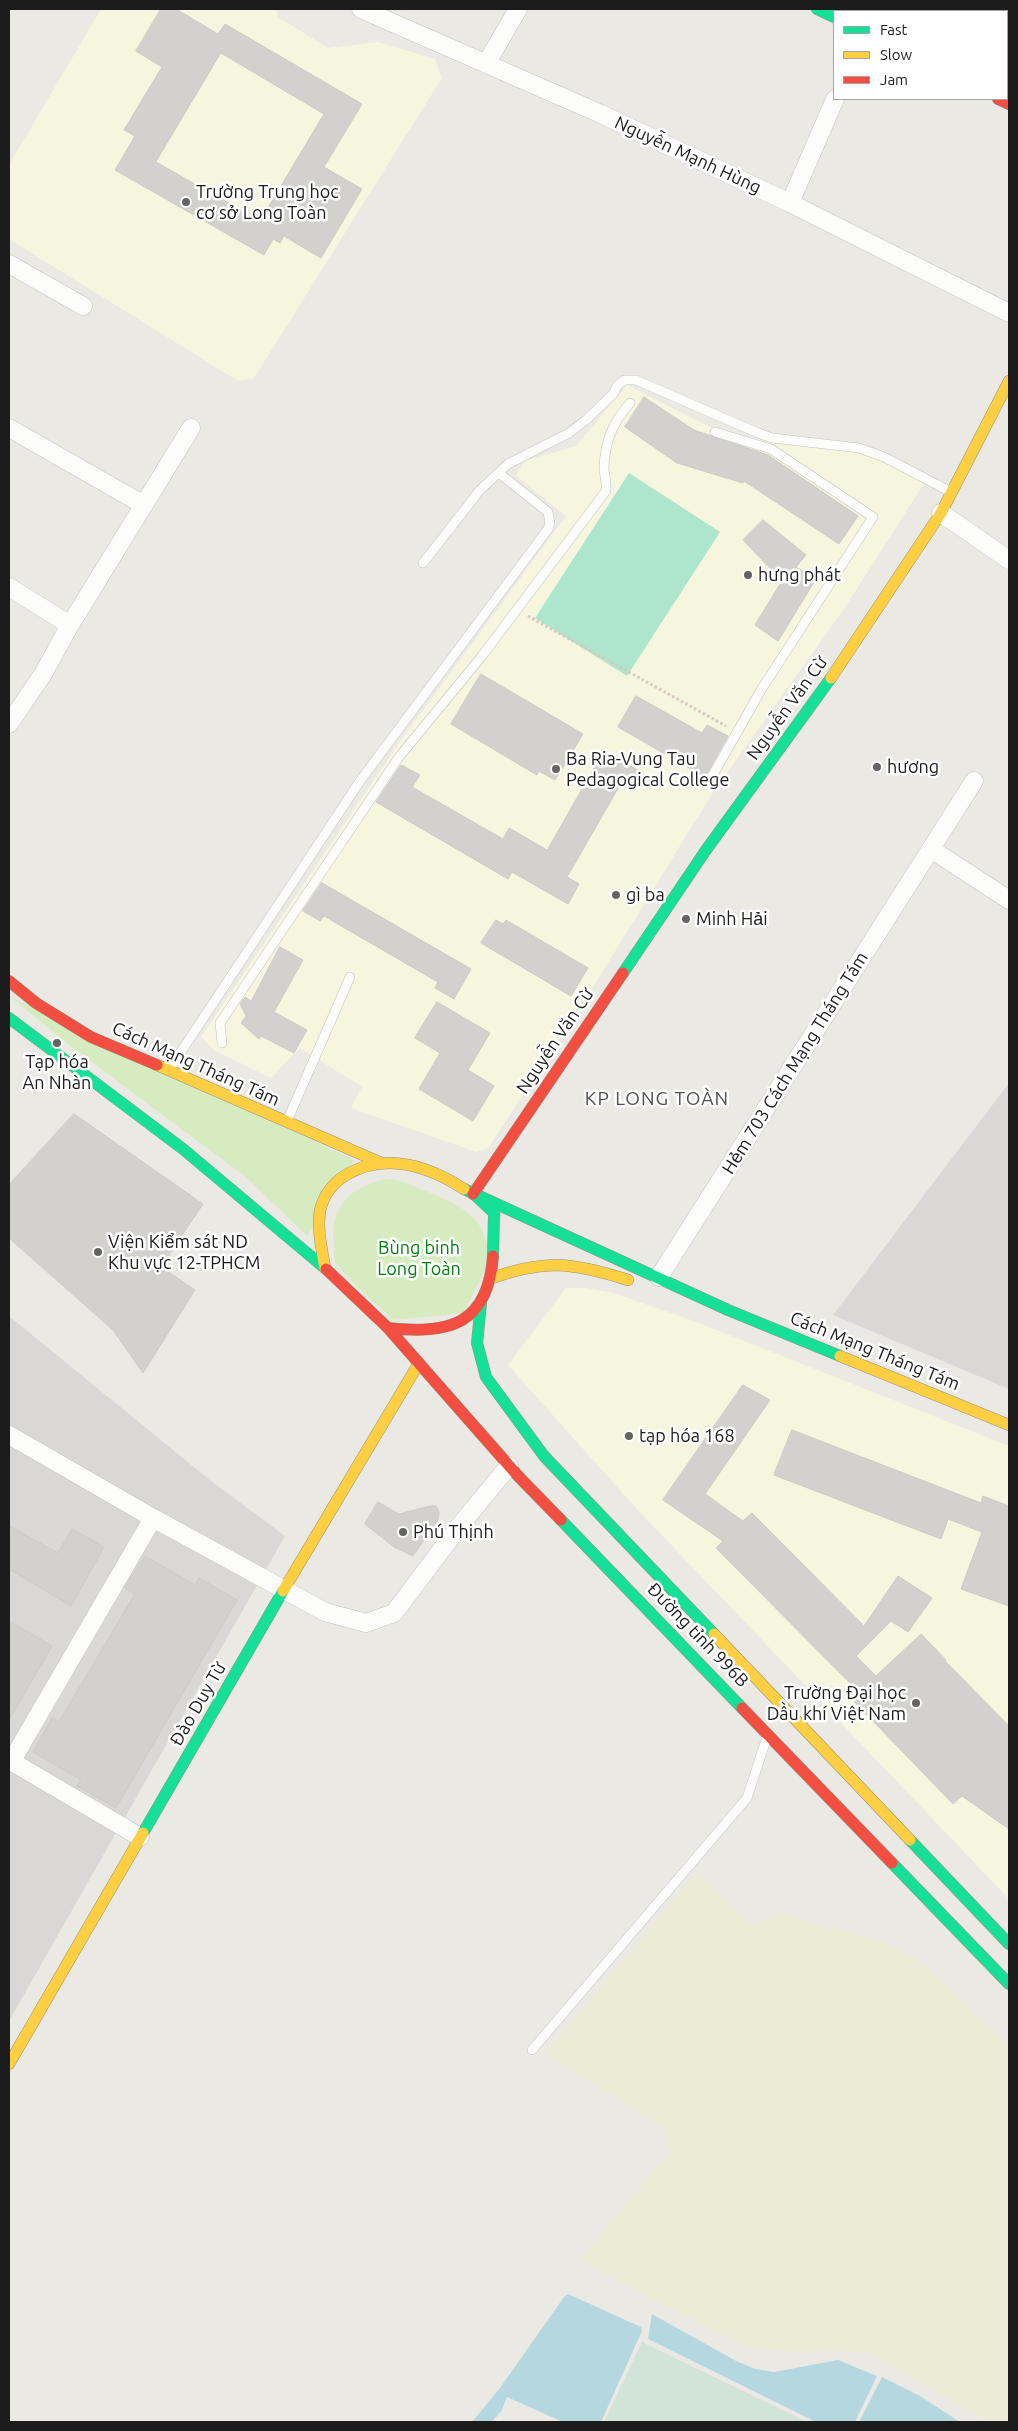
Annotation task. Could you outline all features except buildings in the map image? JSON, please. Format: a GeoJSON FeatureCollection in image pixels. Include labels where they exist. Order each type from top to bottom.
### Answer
{"type":"FeatureCollection","features":[{"type":"Feature","properties":{"kind":"main road"},"geometry":{"type":"LineString","coordinates":[[817,9],[833,17]]}},
{"type":"Feature","properties":{"kind":"main road","name":"Nguyễn Văn Cừ"},"geometry":{"type":"LineString","coordinates":[[474,1194],[706,850],[810,707],[910,564],[941,513],[1009,381]]}},
{"type":"Feature","properties":{"kind":"main road","name":"Cách Mạng Tháng Tám"},"geometry":{"type":"LineString","coordinates":[[9,982],[36,1002],[91,1037],[169,1069],[286,1123],[379,1162]]}},
{"type":"Feature","properties":{"kind":"main road"},"geometry":{"type":"LineString","coordinates":[[9,1018],[183,1149],[325,1268],[388,1328],[410,1331],[432,1329],[455,1323],[470,1314],[481,1303],[489,1280],[493,1260],[494,1213],[474,1194],[445,1176],[398,1163],[379,1162],[353,1169],[337,1181],[326,1194],[320,1212],[320,1236],[325,1268]]}},
{"type":"Feature","properties":{"kind":"main road","name":"Cách Mạng Tháng Tám"},"geometry":{"type":"LineString","coordinates":[[474,1194],[657,1283],[728,1310],[1009,1425]]}},
{"type":"Feature","properties":{"kind":"main road"},"geometry":{"type":"LineString","coordinates":[[489,1280],[536,1264],[562,1263],[592,1268],[637,1283]]}},
{"type":"Feature","properties":{"kind":"main road","name":"Đường tỉnh 996B"},"geometry":{"type":"LineString","coordinates":[[481,1303],[477,1343],[486,1377],[540,1459],[1009,1944]]}},
{"type":"Feature","properties":{"kind":"main road","name":"Đường tỉnh 996B"},"geometry":{"type":"LineString","coordinates":[[388,1328],[518,1471],[1009,1984]]}},
{"type":"Feature","properties":{"kind":"main road","name":"Đào Duy Từ"},"geometry":{"type":"LineString","coordinates":[[9,2064],[285,1588],[419,1363]]}},
{"type":"Feature","properties":{"kind":"street","name":"Nguyễn Mạnh Hùng"},"geometry":{"type":"LineString","coordinates":[[361,9],[601,114],[790,203],[1009,312]]}},
{"type":"Feature","properties":{"kind":"street"},"geometry":{"type":"LineString","coordinates":[[486,64],[518,9]]}},
{"type":"Feature","properties":{"kind":"street"},"geometry":{"type":"LineString","coordinates":[[790,203],[835,100]]}},
{"type":"Feature","properties":{"kind":"street"},"geometry":{"type":"LineString","coordinates":[[9,264],[83,306]]}},
{"type":"Feature","properties":{"kind":"street"},"geometry":{"type":"LineString","coordinates":[[9,428],[144,505]]}},
{"type":"Feature","properties":{"kind":"street"},"geometry":{"type":"LineString","coordinates":[[9,724],[43,674],[70,625],[190,428]]}},
{"type":"Feature","properties":{"kind":"street"},"geometry":{"type":"LineString","coordinates":[[941,513],[1009,560]]}},
{"type":"Feature","properties":{"kind":"street"},"geometry":{"type":"LineString","coordinates":[[9,587],[70,625]]}},
{"type":"Feature","properties":{"kind":"street","name":"Hẻm 703 Cách Mạng Tháng Tám"},"geometry":{"type":"LineString","coordinates":[[657,1283],[974,781]]}},
{"type":"Feature","properties":{"kind":"street"},"geometry":{"type":"LineString","coordinates":[[931,849],[1009,900]]}},
{"type":"Feature","properties":{"kind":"street"},"geometry":{"type":"LineString","coordinates":[[9,1435],[152,1518],[285,1588],[325,1612],[366,1623],[394,1613],[461,1524],[518,1471]]}},
{"type":"Feature","properties":{"kind":"street"},"geometry":{"type":"LineString","coordinates":[[140,1838],[10,1761],[152,1518]]}},
{"type":"Feature","properties":{"kind":"lane"},"geometry":{"type":"LineString","coordinates":[[422,562],[480,490],[500,474],[508,464],[556,441],[586,420],[614,393],[617,386],[624,380],[636,380],[758,434],[772,438],[859,448],[884,457],[952,492]]}},
{"type":"Feature","properties":{"kind":"lane"},"geometry":{"type":"LineString","coordinates":[[222,1043],[220,1023],[399,757],[517,609],[606,490],[604,470],[610,430],[630,403]]}},
{"type":"Feature","properties":{"kind":"lane"},"geometry":{"type":"LineString","coordinates":[[709,782],[761,690],[873,517],[771,449],[716,432]]}},
{"type":"Feature","properties":{"kind":"lane"},"geometry":{"type":"LineString","coordinates":[[169,1069],[360,781],[548,529],[550,523],[548,512],[500,474]]}},
{"type":"Feature","properties":{"kind":"lane"},"geometry":{"type":"LineString","coordinates":[[286,1123],[350,977]]}},
{"type":"Feature","properties":{"kind":"lane"},"geometry":{"type":"LineString","coordinates":[[532,2050],[747,1798],[769,1733]]}},
{"type":"Feature","properties":{"kind":"path"},"geometry":{"type":"LineString","coordinates":[[517,609],[738,733]]}},
{"type":"Feature","properties":{"kind":"shaded area","name":"Trường Trung học cơ sở Long Toàn"},"geometry":{"type":"Polygon","coordinates":[[[101,9],[277,9],[278,17],[328,48],[378,42],[435,59],[442,78],[254,378],[238,381],[9,239],[9,165],[101,9]]]}},
{"type":"Feature","properties":{"kind":"shaded area","name":"Ba Ria-Vung Tau Pedagogical College"},"geometry":{"type":"Polygon","coordinates":[[[627,385],[710,427],[774,443],[862,453],[904,469],[925,482],[844,609],[712,794],[582,1005],[488,1148],[476,1152],[351,1108],[362,1087],[300,1048],[271,1078],[214,1050],[201,1037],[398,744],[566,516],[516,476],[524,461],[576,446],[627,385]]]}},
{"type":"Feature","properties":{"kind":"shaded area"},"geometry":{"type":"Polygon","coordinates":[[[1009,1083],[1009,1389],[833,1315],[1009,1083]]]}},
{"type":"Feature","properties":{"kind":"shaded area","name":"Trường Đại học Dầu khí Việt Nam"},"geometry":{"type":"Polygon","coordinates":[[[566,1288],[586,1288],[610,1292],[694,1321],[1009,1446],[1009,1899],[635,1507],[508,1365],[566,1288]]]}},
{"type":"Feature","properties":{"kind":"shaded area"},"geometry":{"type":"Polygon","coordinates":[[[9,1316],[211,1481],[285,1536],[9,2021],[9,1316]]]}},
{"type":"Feature","properties":{"kind":"shaded area"},"geometry":{"type":"Polygon","coordinates":[[[698,1871],[752,1925],[781,1913],[901,1948],[929,1969],[1009,2045],[1009,2422],[988,2422],[868,2352],[796,2351],[745,2347],[579,2260],[669,2153],[664,2128],[545,2053],[698,1871]]]}},
{"type":"Feature","properties":{"kind":"shaded area"},"geometry":{"type":"Polygon","coordinates":[[[642,2342],[807,2422],[609,2422],[605,2420],[642,2342]]]}},
{"type":"Feature","properties":{"kind":"green space"},"geometry":{"type":"Polygon","coordinates":[[[629,473],[720,532],[627,676],[535,618],[629,473]]]}},
{"type":"Feature","properties":{"kind":"green space"},"geometry":{"type":"Polygon","coordinates":[[[9,996],[354,1160],[307,1236],[246,1177],[73,1048],[9,996]]]}},
{"type":"Feature","properties":{"kind":"green space","name":"Bùng binh Long Toàn"},"geometry":{"type":"Polygon","coordinates":[[[386,1179],[409,1184],[448,1200],[468,1213],[482,1230],[487,1242],[489,1257],[464,1313],[393,1320],[350,1280],[336,1263],[333,1233],[338,1210],[352,1194],[373,1183],[386,1179]]]}},
{"type":"Feature","properties":{"kind":"water"},"geometry":{"type":"Polygon","coordinates":[[[568,2294],[641,2327],[642,2331],[601,2422],[563,2422],[507,2397],[502,2410],[492,2422],[472,2422],[500,2388],[568,2294]]]}},
{"type":"Feature","properties":{"kind":"water"},"geometry":{"type":"Polygon","coordinates":[[[652,2314],[738,2362],[756,2369],[774,2372],[838,2360],[877,2376],[855,2422],[816,2422],[648,2339],[652,2314]]]}},
{"type":"Feature","properties":{"kind":"water"},"geometry":{"type":"Polygon","coordinates":[[[882,2377],[920,2396],[960,2422],[859,2422],[882,2377]]]}},
{"type":"Feature","properties":{"kind":"traffic: fast"},"geometry":{"type":"LineString","coordinates":[[817,9],[833,17]]}},
{"type":"Feature","properties":{"kind":"traffic: fast"},"geometry":{"type":"LineString","coordinates":[[623,973],[706,850],[831,678]]}},
{"type":"Feature","properties":{"kind":"traffic: fast"},"geometry":{"type":"LineString","coordinates":[[9,1018],[183,1149],[326,1269]]}},
{"type":"Feature","properties":{"kind":"traffic: fast"},"geometry":{"type":"LineString","coordinates":[[464,1189],[728,1310],[840,1356]]}},
{"type":"Feature","properties":{"kind":"traffic: fast"},"geometry":{"type":"LineString","coordinates":[[476,1196],[494,1213],[493,1256]]}},
{"type":"Feature","properties":{"kind":"traffic: fast"},"geometry":{"type":"LineString","coordinates":[[481,1303],[477,1343],[486,1377],[544,1456],[714,1634]]}},
{"type":"Feature","properties":{"kind":"traffic: fast"},"geometry":{"type":"LineString","coordinates":[[561,1520],[742,1708]]}},
{"type":"Feature","properties":{"kind":"traffic: fast"},"geometry":{"type":"LineString","coordinates":[[143,1833],[283,1591]]}},
{"type":"Feature","properties":{"kind":"traffic: fast"},"geometry":{"type":"LineString","coordinates":[[910,1840],[1009,1944]]}},
{"type":"Feature","properties":{"kind":"traffic: fast"},"geometry":{"type":"LineString","coordinates":[[892,1863],[1009,1984]]}},
{"type":"Feature","properties":{"kind":"traffic: slow"},"geometry":{"type":"LineString","coordinates":[[831,678],[941,513],[1009,381]]}},
{"type":"Feature","properties":{"kind":"traffic: slow"},"geometry":{"type":"LineString","coordinates":[[157,1065],[379,1162]]}},
{"type":"Feature","properties":{"kind":"traffic: slow"},"geometry":{"type":"LineString","coordinates":[[325,1268],[319,1233],[320,1211],[329,1190],[346,1175],[361,1168],[391,1163],[421,1168],[464,1189]]}},
{"type":"Feature","properties":{"kind":"traffic: slow"},"geometry":{"type":"LineString","coordinates":[[489,1279],[526,1268],[558,1265],[591,1269],[628,1280]]}},
{"type":"Feature","properties":{"kind":"traffic: slow"},"geometry":{"type":"LineString","coordinates":[[840,1356],[1009,1425]]}},
{"type":"Feature","properties":{"kind":"traffic: slow"},"geometry":{"type":"LineString","coordinates":[[283,1591],[419,1363]]}},
{"type":"Feature","properties":{"kind":"traffic: slow"},"geometry":{"type":"LineString","coordinates":[[714,1634],[910,1840]]}},
{"type":"Feature","properties":{"kind":"traffic: slow"},"geometry":{"type":"LineString","coordinates":[[9,2064],[143,1833]]}},
{"type":"Feature","properties":{"kind":"traffic: jam"},"geometry":{"type":"LineString","coordinates":[[1000,100],[1009,104]]}},
{"type":"Feature","properties":{"kind":"traffic: jam"},"geometry":{"type":"LineString","coordinates":[[473,1194],[623,973]]}},
{"type":"Feature","properties":{"kind":"traffic: jam"},"geometry":{"type":"LineString","coordinates":[[9,981],[36,1003],[91,1037],[157,1065]]}},
{"type":"Feature","properties":{"kind":"traffic: jam"},"geometry":{"type":"LineString","coordinates":[[388,1328],[430,1329],[447,1326],[462,1320],[474,1311],[483,1297],[490,1279],[493,1256]]}},
{"type":"Feature","properties":{"kind":"traffic: jam"},"geometry":{"type":"LineString","coordinates":[[326,1269],[388,1328],[519,1477],[561,1520]]}},
{"type":"Feature","properties":{"kind":"traffic: jam"},"geometry":{"type":"LineString","coordinates":[[742,1708],[892,1863]]}},
{"type":"Feature","properties":{"kind":"place","name":"Trường Trung học cơ sở Long Toàn"},"geometry":{"type":"Point","coordinates":[186,202]}},
{"type":"Feature","properties":{"kind":"place","name":"hưng phát"},"geometry":{"type":"Point","coordinates":[748,575]}},
{"type":"Feature","properties":{"kind":"place","name":"hương"},"geometry":{"type":"Point","coordinates":[877,767]}},
{"type":"Feature","properties":{"kind":"place","name":"Ba Ria-Vung Tau Pedagogical College"},"geometry":{"type":"Point","coordinates":[556,769]}},
{"type":"Feature","properties":{"kind":"place","name":"gì ba"},"geometry":{"type":"Point","coordinates":[616,895]}},
{"type":"Feature","properties":{"kind":"place","name":"Minh Hải"},"geometry":{"type":"Point","coordinates":[686,919]}},
{"type":"Feature","properties":{"kind":"place","name":"Tạp hóa An Nhàn"},"geometry":{"type":"Point","coordinates":[57,1043]}},
{"type":"Feature","properties":{"kind":"place","name":"Viện Kiểm sát ND Khu vực 12-TPHCM"},"geometry":{"type":"Point","coordinates":[98,1252]}},
{"type":"Feature","properties":{"kind":"place","name":"tạp hóa 168"},"geometry":{"type":"Point","coordinates":[629,1436]}},
{"type":"Feature","properties":{"kind":"place","name":"Phú Thịnh"},"geometry":{"type":"Point","coordinates":[403,1532]}},
{"type":"Feature","properties":{"kind":"place","name":"Trường Đại học Dầu khí Việt Nam"},"geometry":{"type":"Point","coordinates":[916,1703]}},
{"type":"Feature","properties":{"kind":"district","name":"KP LONG TOÀN"},"geometry":{"type":"Point","coordinates":[657,1099]}}]}
